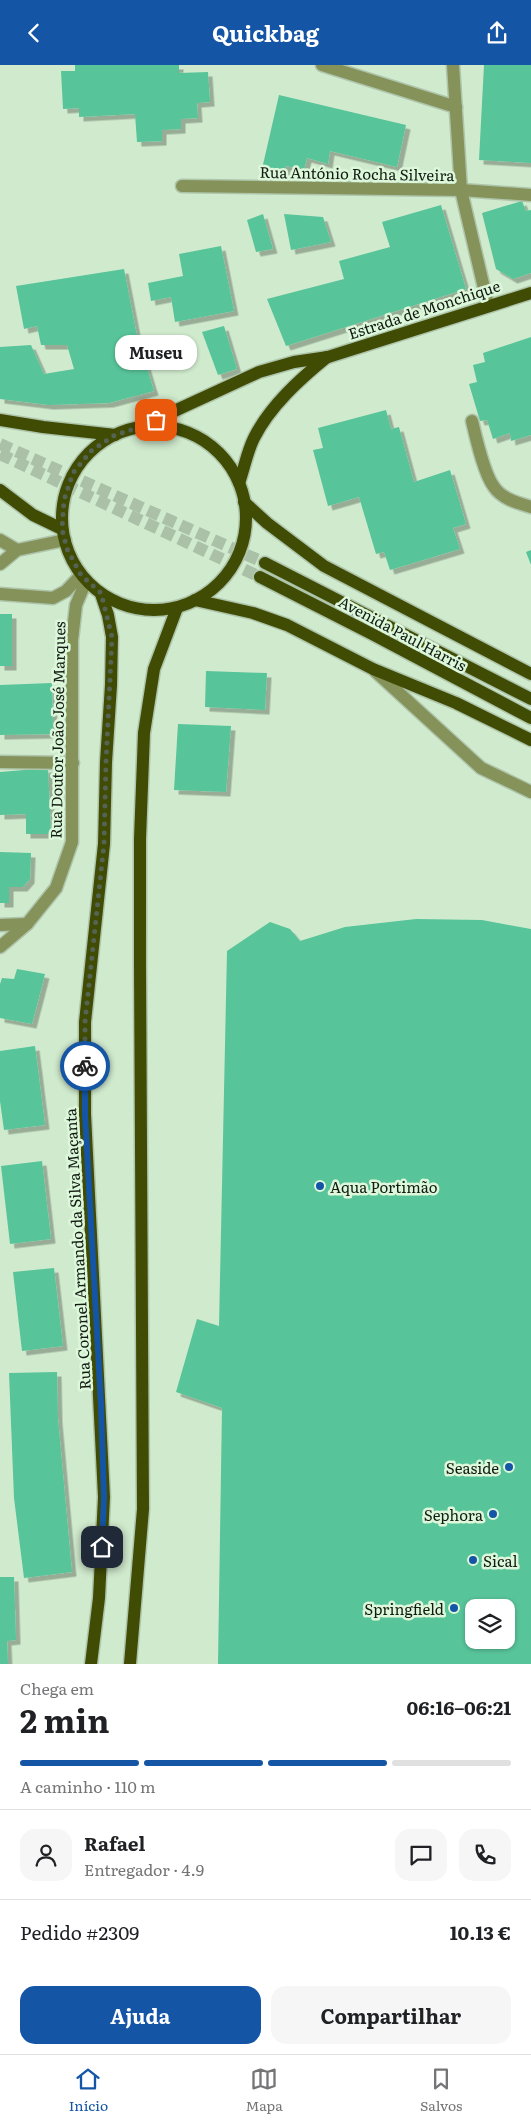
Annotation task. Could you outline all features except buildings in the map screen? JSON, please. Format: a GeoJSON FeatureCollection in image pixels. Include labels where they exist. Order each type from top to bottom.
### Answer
{"type":"FeatureCollection","features":[{"type":"Feature","properties":{"kind":"main road","name":"Estrada de Monchique"},"geometry":{"type":"LineString","coordinates":[[328,357],[531,293]]}},
{"type":"Feature","properties":{"kind":"main road"},"geometry":{"type":"LineString","coordinates":[[140,427],[173,428],[204,441],[228,463],[239,483],[244,502],[246,522],[243,541],[236,560],[212,590],[196,600],[177,608],[137,609],[118,603],[101,593],[84,578],[73,562],[64,535],[64,500],[73,473],[91,451],[115,435],[140,427],[259,372],[294,362],[328,357]]}},
{"type":"Feature","properties":{"kind":"main road"},"geometry":{"type":"LineString","coordinates":[[239,483],[254,438],[298,380],[328,357]]}},
{"type":"Feature","properties":{"kind":"main road"},"geometry":{"type":"LineString","coordinates":[[0,420],[115,435]]}},
{"type":"Feature","properties":{"kind":"main road"},"geometry":{"type":"LineString","coordinates":[[0,490],[64,535]]}},
{"type":"Feature","properties":{"kind":"main road"},"geometry":{"type":"LineString","coordinates":[[244,502],[267,523],[324,566],[531,673]]}},
{"type":"Feature","properties":{"kind":"main road","name":"Avenida Paul Harris"},"geometry":{"type":"LineString","coordinates":[[265,563],[531,699]]}},
{"type":"Feature","properties":{"kind":"main road","name":"Avenida Paul Harris"},"geometry":{"type":"LineString","coordinates":[[260,577],[531,718]]}},
{"type":"Feature","properties":{"kind":"main road","name":"Rua Coronel Armando da Silva Maçanta"},"geometry":{"type":"LineString","coordinates":[[91,1664],[99,1598],[104,1497],[85,1114],[85,1022],[104,844],[106,763],[111,685],[112,637],[101,593]]}},
{"type":"Feature","properties":{"kind":"main road"},"geometry":{"type":"LineString","coordinates":[[196,600],[253,613],[287,625],[373,669],[456,703],[531,740]]}},
{"type":"Feature","properties":{"kind":"main road"},"geometry":{"type":"LineString","coordinates":[[130,1664],[143,1509],[140,839],[144,733],[154,669],[177,608]]}},
{"type":"Feature","properties":{"kind":"street"},"geometry":{"type":"LineString","coordinates":[[322,65],[456,107]]}},
{"type":"Feature","properties":{"kind":"street"},"geometry":{"type":"LineString","coordinates":[[453,65],[461,190],[488,305]]}},
{"type":"Feature","properties":{"kind":"street","name":"Rua António Rocha Silveira"},"geometry":{"type":"LineString","coordinates":[[182,186],[461,190],[531,195]]}},
{"type":"Feature","properties":{"kind":"street"},"geometry":{"type":"LineString","coordinates":[[472,421],[479,451],[494,488],[513,502],[531,507]]}},
{"type":"Feature","properties":{"kind":"street"},"geometry":{"type":"LineString","coordinates":[[0,564],[17,550],[64,535]]}},
{"type":"Feature","properties":{"kind":"street"},"geometry":{"type":"LineString","coordinates":[[0,540],[17,550]]}},
{"type":"Feature","properties":{"kind":"street"},"geometry":{"type":"LineString","coordinates":[[0,595],[53,598],[84,578]]}},
{"type":"Feature","properties":{"kind":"street","name":"Rua Doutor João José Marques"},"geometry":{"type":"LineString","coordinates":[[0,947],[27,924],[56,888],[72,842],[72,640],[76,605],[84,578]]}},
{"type":"Feature","properties":{"kind":"street"},"geometry":{"type":"LineString","coordinates":[[373,669],[481,768],[531,792]]}},
{"type":"Feature","properties":{"kind":"street"},"geometry":{"type":"LineString","coordinates":[[0,762],[73,763]]}},
{"type":"Feature","properties":{"kind":"street"},"geometry":{"type":"LineString","coordinates":[[0,925],[27,924]]}},
{"type":"Feature","properties":{"kind":"tunnel"},"geometry":{"type":"LineString","coordinates":[[0,444],[265,563]]}},
{"type":"Feature","properties":{"kind":"tunnel"},"geometry":{"type":"LineString","coordinates":[[0,454],[260,577]]}},
{"type":"Feature","properties":{"kind":"way so far"},"geometry":{"type":"LineString","coordinates":[[85,1066],[85,1022],[104,844],[112,637],[101,593],[81,575],[67,549],[62,529],[64,500],[73,473],[91,451],[115,435],[156,420]]}},
{"type":"Feature","properties":{"kind":"place","name":"Museu"},"geometry":{"type":"Point","coordinates":[156,420]}},
{"type":"Feature","properties":{"kind":"place","name":"Aqua Portimão"},"geometry":{"type":"Point","coordinates":[320,1186]}},
{"type":"Feature","properties":{"kind":"place","name":"Seaside"},"geometry":{"type":"Point","coordinates":[509,1467]}},
{"type":"Feature","properties":{"kind":"place","name":"Sephora"},"geometry":{"type":"Point","coordinates":[493,1514]}},
{"type":"Feature","properties":{"kind":"place","name":"Sical"},"geometry":{"type":"Point","coordinates":[473,1560]}},
{"type":"Feature","properties":{"kind":"place","name":"Springfield"},"geometry":{"type":"Point","coordinates":[454,1608]}},
{"type":"Feature","properties":{"kind":"route"},"geometry":{"type":"LineString","coordinates":[[85,1066],[85,1114],[104,1478],[102,1547]]}}]}
